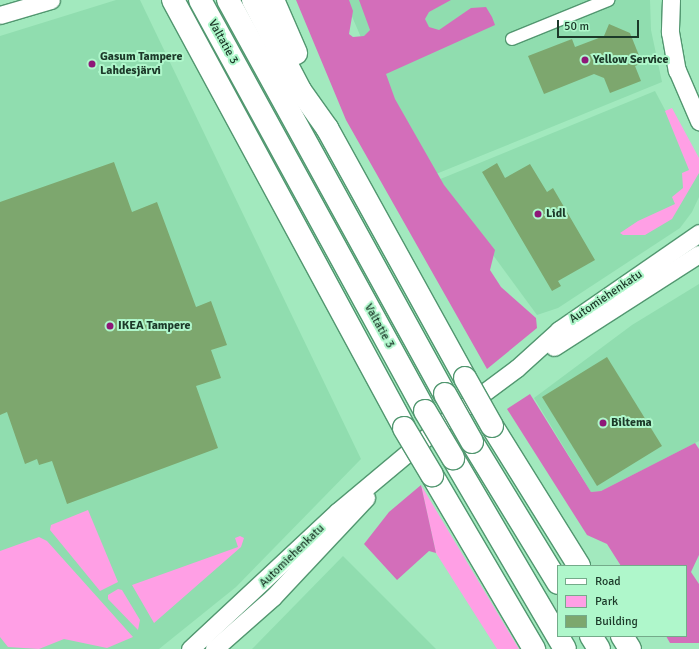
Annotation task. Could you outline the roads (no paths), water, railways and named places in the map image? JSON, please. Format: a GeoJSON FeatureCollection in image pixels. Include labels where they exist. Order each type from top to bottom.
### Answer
{"type":"FeatureCollection","features":[{"type":"Feature","properties":{"kind":"highway"},"geometry":{"type":"LineString","coordinates":[[163,0],[203,59]]}},
{"type":"Feature","properties":{"kind":"highway"},"geometry":{"type":"LineString","coordinates":[[173,0],[203,59],[404,428],[534,649]]}},
{"type":"Feature","properties":{"kind":"highway","name":"Valtatie 3"},"geometry":{"type":"LineString","coordinates":[[200,0],[425,411],[557,635]]}},
{"type":"Feature","properties":{"kind":"highway","name":"Valtatie 3"},"geometry":{"type":"LineString","coordinates":[[228,0],[472,442],[557,581]]}},
{"type":"Feature","properties":{"kind":"highway"},"geometry":{"type":"LineString","coordinates":[[253,0],[300,90],[327,128]]}},
{"type":"Feature","properties":{"kind":"highway"},"geometry":{"type":"LineString","coordinates":[[274,0],[327,128],[492,426],[578,565]]}},
{"type":"Feature","properties":{"kind":"highway","name":"Valtatie 3"},"geometry":{"type":"LineString","coordinates":[[558,637],[565,649]]}},
{"type":"Feature","properties":{"kind":"highway"},"geometry":{"type":"LineString","coordinates":[[592,637],[599,649]]}},
{"type":"Feature","properties":{"kind":"highway"},"geometry":{"type":"LineString","coordinates":[[623,637],[630,649]]}},
{"type":"Feature","properties":{"kind":"main road"},"geometry":{"type":"LineString","coordinates":[[0,15],[51,0]]}},
{"type":"Feature","properties":{"kind":"main road"},"geometry":{"type":"LineString","coordinates":[[671,0],[670,32],[677,70],[699,121]]}},
{"type":"Feature","properties":{"kind":"main road","name":"Automiehenkatu"},"geometry":{"type":"LineString","coordinates":[[190,649],[338,511],[517,368],[558,330],[699,233]]}},
{"type":"Feature","properties":{"kind":"main road","name":"Automiehenkatu"},"geometry":{"type":"LineString","coordinates":[[517,368],[699,254]]}},
{"type":"Feature","properties":{"kind":"main road","name":"Automiehenkatu"},"geometry":{"type":"LineString","coordinates":[[214,649],[273,597],[395,464]]}},
{"type":"Feature","properties":{"kind":"street"},"geometry":{"type":"LineString","coordinates":[[512,39],[608,0]]}},
{"type":"Feature","properties":{"kind":"place","name":"Yellow Service"},"geometry":{"type":"Point","coordinates":[585,60]}},
{"type":"Feature","properties":{"kind":"place","name":"Gasum Tampere Lahdesjärvi"},"geometry":{"type":"Point","coordinates":[92,64]}},
{"type":"Feature","properties":{"kind":"place","name":"Lidl"},"geometry":{"type":"Point","coordinates":[538,214]}},
{"type":"Feature","properties":{"kind":"place","name":"IKEA Tampere"},"geometry":{"type":"Point","coordinates":[110,326]}},
{"type":"Feature","properties":{"kind":"place","name":"Biltema"},"geometry":{"type":"Point","coordinates":[603,423]}}]}
